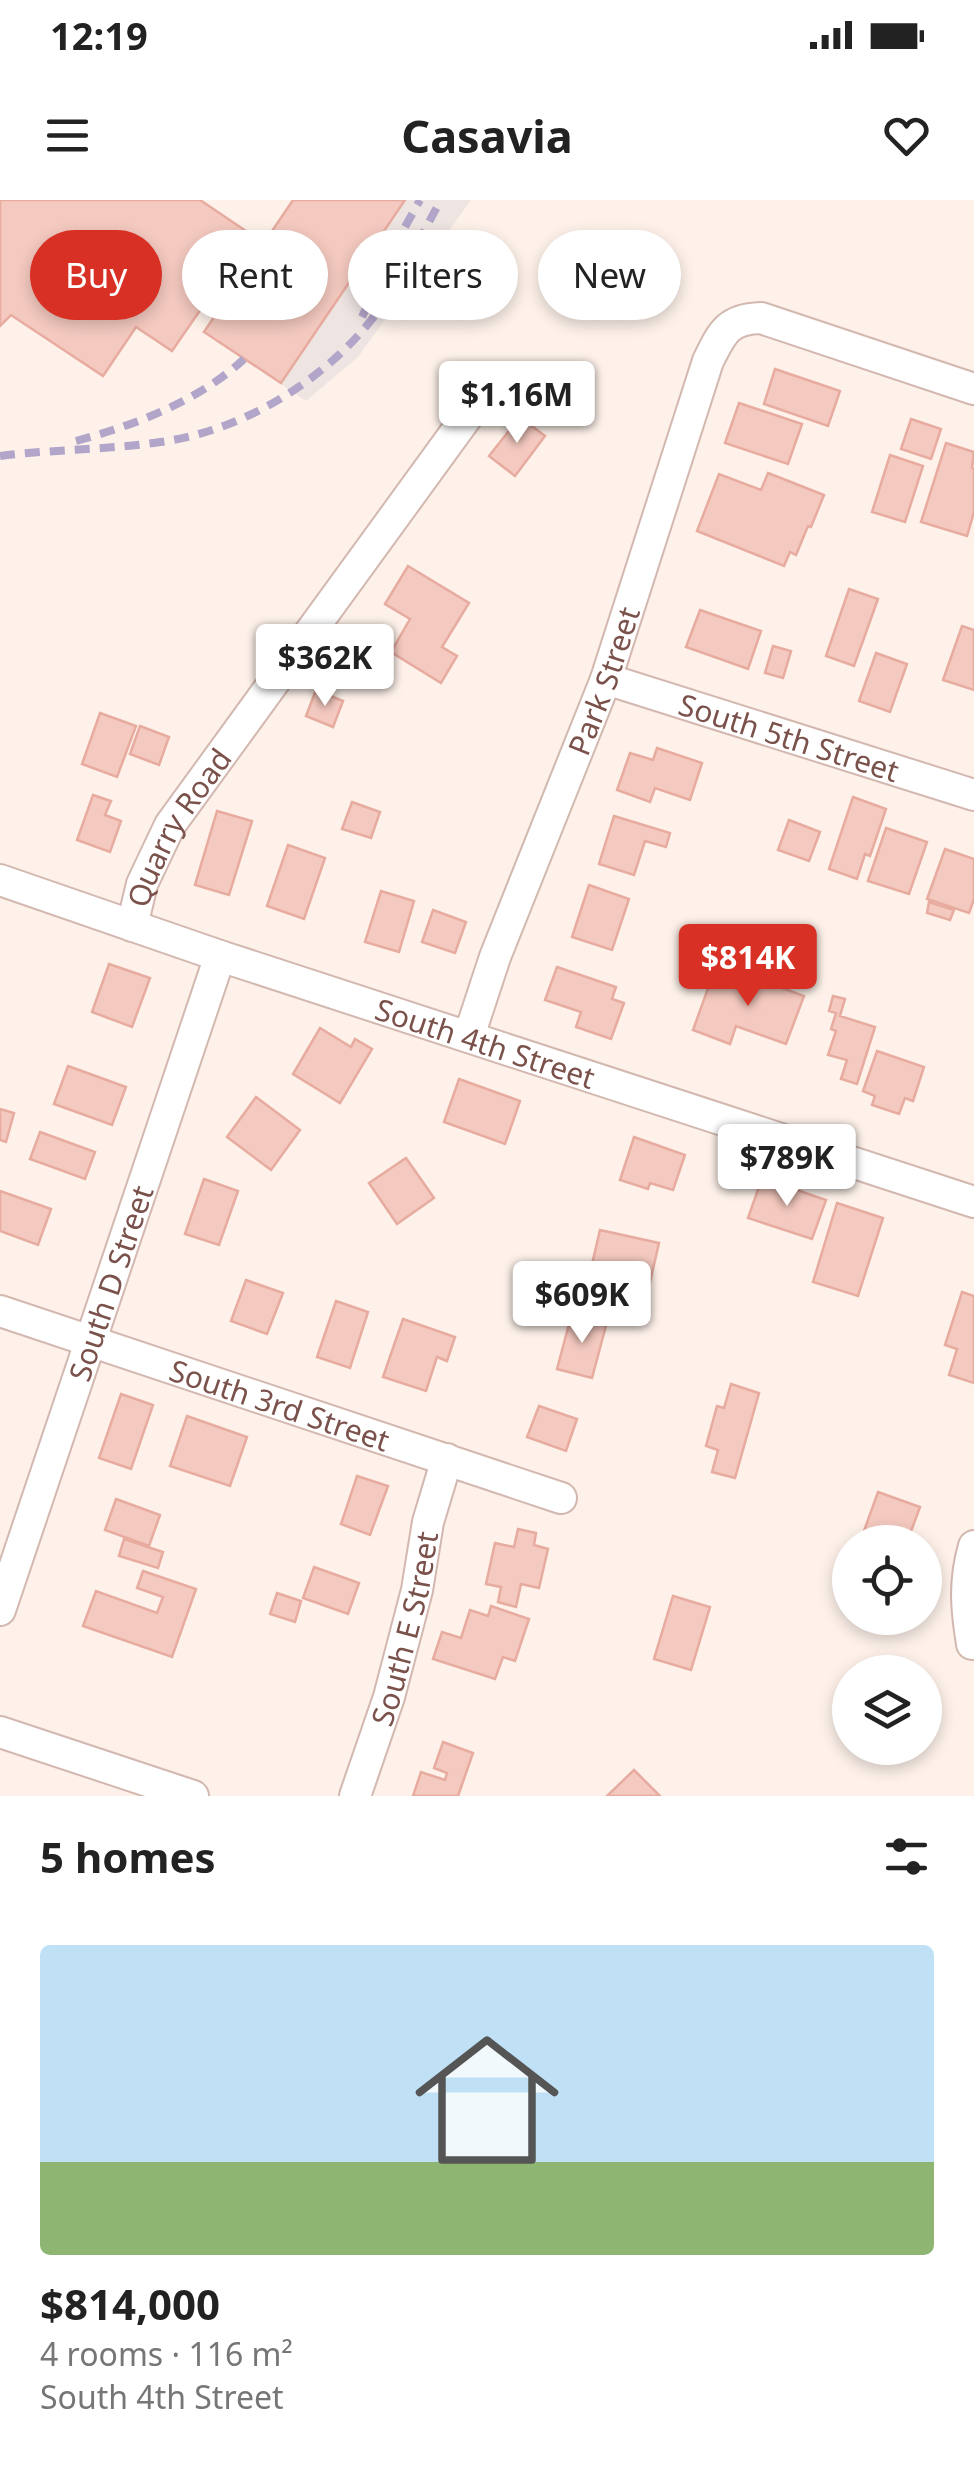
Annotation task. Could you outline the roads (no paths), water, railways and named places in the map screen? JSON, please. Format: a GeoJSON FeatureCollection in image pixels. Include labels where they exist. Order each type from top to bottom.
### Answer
{"type":"FeatureCollection","features":[{"type":"Feature","properties":{"kind":"street","name":"Park Street"},"geometry":{"type":"LineString","coordinates":[[469,1036],[494,957],[606,679],[708,361],[731,323],[762,318],[974,389]]}},
{"type":"Feature","properties":{"kind":"street","name":"Quarry Road"},"geometry":{"type":"LineString","coordinates":[[132,926],[142,884],[170,825],[482,396]]}},
{"type":"Feature","properties":{"kind":"street","name":"South 5th Street"},"geometry":{"type":"LineString","coordinates":[[606,679],[974,794]]}},
{"type":"Feature","properties":{"kind":"street","name":"South 4th Street"},"geometry":{"type":"LineString","coordinates":[[0,880],[220,956],[974,1202]]}},
{"type":"Feature","properties":{"kind":"street","name":"South D Street"},"geometry":{"type":"LineString","coordinates":[[0,1610],[220,956]]}},
{"type":"Feature","properties":{"kind":"street","name":"South 3rd Street"},"geometry":{"type":"LineString","coordinates":[[0,1311],[561,1498]]}},
{"type":"Feature","properties":{"kind":"street","name":"South E Street"},"geometry":{"type":"LineString","coordinates":[[355,1796],[398,1662],[417,1590],[428,1522],[446,1459]]}},
{"type":"Feature","properties":{"kind":"street"},"geometry":{"type":"LineString","coordinates":[[972,1644],[965,1604],[974,1546]]}},
{"type":"Feature","properties":{"kind":"street"},"geometry":{"type":"LineString","coordinates":[[0,1732],[192,1796]]}},
{"type":"Feature","properties":{"kind":"railway"},"geometry":{"type":"LineString","coordinates":[[403,230],[420,200]]}},
{"type":"Feature","properties":{"kind":"railway"},"geometry":{"type":"LineString","coordinates":[[0,456],[125,446],[199,434],[231,423],[291,392],[318,373],[366,326],[394,288],[441,200]]}},
{"type":"Feature","properties":{"kind":"railway"},"geometry":{"type":"LineString","coordinates":[[76,441],[165,410],[207,387],[244,359]]}}]}
